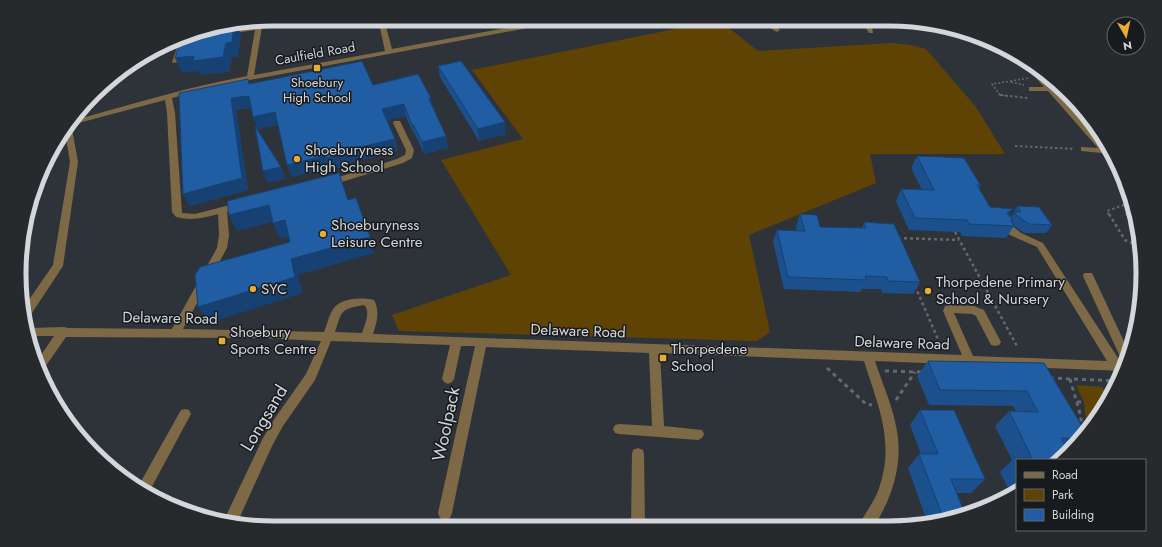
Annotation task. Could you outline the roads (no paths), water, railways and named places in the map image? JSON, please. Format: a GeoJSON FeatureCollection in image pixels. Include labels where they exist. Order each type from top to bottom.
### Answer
{"type":"FeatureCollection","features":[{"type":"Feature","properties":{"kind":"street"},"geometry":{"type":"LineString","coordinates":[[383,26],[389,52]]}},
{"type":"Feature","properties":{"kind":"street","name":"Caulfield Road"},"geometry":{"type":"LineString","coordinates":[[78,122],[169,100],[211,85],[528,26]]}},
{"type":"Feature","properties":{"kind":"street"},"geometry":{"type":"LineString","coordinates":[[772,27],[778,26]]}},
{"type":"Feature","properties":{"kind":"street"},"geometry":{"type":"LineString","coordinates":[[868,26],[871,29]]}},
{"type":"Feature","properties":{"kind":"street"},"geometry":{"type":"LineString","coordinates":[[250,78],[260,27]]}},
{"type":"Feature","properties":{"kind":"street"},"geometry":{"type":"LineString","coordinates":[[772,27],[779,32]]}},
{"type":"Feature","properties":{"kind":"street"},"geometry":{"type":"LineString","coordinates":[[226,31],[243,28]]}},
{"type":"Feature","properties":{"kind":"street"},"geometry":{"type":"LineString","coordinates":[[175,62],[182,44]]}},
{"type":"Feature","properties":{"kind":"street"},"geometry":{"type":"LineString","coordinates":[[1038,76],[1062,100],[1097,140]]}},
{"type":"Feature","properties":{"kind":"street"},"geometry":{"type":"LineString","coordinates":[[1032,89],[1050,89]]}},
{"type":"Feature","properties":{"kind":"street"},"geometry":{"type":"LineString","coordinates":[[193,98],[169,100],[177,212],[179,215],[189,217],[251,202]]}},
{"type":"Feature","properties":{"kind":"street"},"geometry":{"type":"LineString","coordinates":[[318,185],[355,176],[406,159],[411,153],[397,123]]}},
{"type":"Feature","properties":{"kind":"street"},"geometry":{"type":"LineString","coordinates":[[29,309],[58,266],[74,162],[69,135]]}},
{"type":"Feature","properties":{"kind":"street"},"geometry":{"type":"LineString","coordinates":[[1084,149],[1103,151]]}},
{"type":"Feature","properties":{"kind":"street"},"geometry":{"type":"LineString","coordinates":[[175,333],[222,248],[224,235],[222,210]]}},
{"type":"Feature","properties":{"kind":"street"},"geometry":{"type":"LineString","coordinates":[[1006,225],[1011,233],[1018,237],[1034,241],[1040,245],[1119,363]]}},
{"type":"Feature","properties":{"kind":"street"},"geometry":{"type":"LineString","coordinates":[[1088,276],[1123,352]]}},
{"type":"Feature","properties":{"kind":"street","name":"Longsand"},"geometry":{"type":"LineString","coordinates":[[232,517],[267,442],[279,422],[311,377],[337,310],[341,307],[364,301],[370,303],[373,310],[372,319],[366,338]]}},
{"type":"Feature","properties":{"kind":"street"},"geometry":{"type":"LineString","coordinates":[[969,361],[964,345],[948,312],[949,309],[974,310],[980,313],[995,342]]}},
{"type":"Feature","properties":{"kind":"street","name":"Delaware Road"},"geometry":{"type":"LineString","coordinates":[[33,332],[328,336],[969,361],[1118,365]]}},
{"type":"Feature","properties":{"kind":"street"},"geometry":{"type":"LineString","coordinates":[[43,362],[64,332]]}},
{"type":"Feature","properties":{"kind":"street"},"geometry":{"type":"LineString","coordinates":[[448,379],[457,341]]}},
{"type":"Feature","properties":{"kind":"street","name":"Woolpack"},"geometry":{"type":"LineString","coordinates":[[445,512],[481,342]]}},
{"type":"Feature","properties":{"kind":"street"},"geometry":{"type":"LineString","coordinates":[[654,349],[658,432]]}},
{"type":"Feature","properties":{"kind":"street"},"geometry":{"type":"LineString","coordinates":[[868,357],[890,426],[892,448],[891,470],[884,496],[870,521]]}},
{"type":"Feature","properties":{"kind":"street"},"geometry":{"type":"LineString","coordinates":[[146,485],[185,414]]}},
{"type":"Feature","properties":{"kind":"street"},"geometry":{"type":"LineString","coordinates":[[619,429],[698,434]]}},
{"type":"Feature","properties":{"kind":"street"},"geometry":{"type":"LineString","coordinates":[[638,454],[638,521]]}},
{"type":"Feature","properties":{"kind":"place","name":"Shoebury High School"},"geometry":{"type":"Point","coordinates":[317,68]}},
{"type":"Feature","properties":{"kind":"place","name":"Shoeburyness High School"},"geometry":{"type":"Point","coordinates":[297,159]}},
{"type":"Feature","properties":{"kind":"place","name":"Shoeburyness Leisure Centre"},"geometry":{"type":"Point","coordinates":[323,234]}},
{"type":"Feature","properties":{"kind":"place","name":"SYC"},"geometry":{"type":"Point","coordinates":[253,289]}},
{"type":"Feature","properties":{"kind":"place","name":"Thorpedene Primary School & Nursery"},"geometry":{"type":"Point","coordinates":[928,291]}},
{"type":"Feature","properties":{"kind":"place","name":"Shoebury Sports Centre"},"geometry":{"type":"Point","coordinates":[222,341]}},
{"type":"Feature","properties":{"kind":"place","name":"Thorpedene School"},"geometry":{"type":"Point","coordinates":[663,358]}}]}
